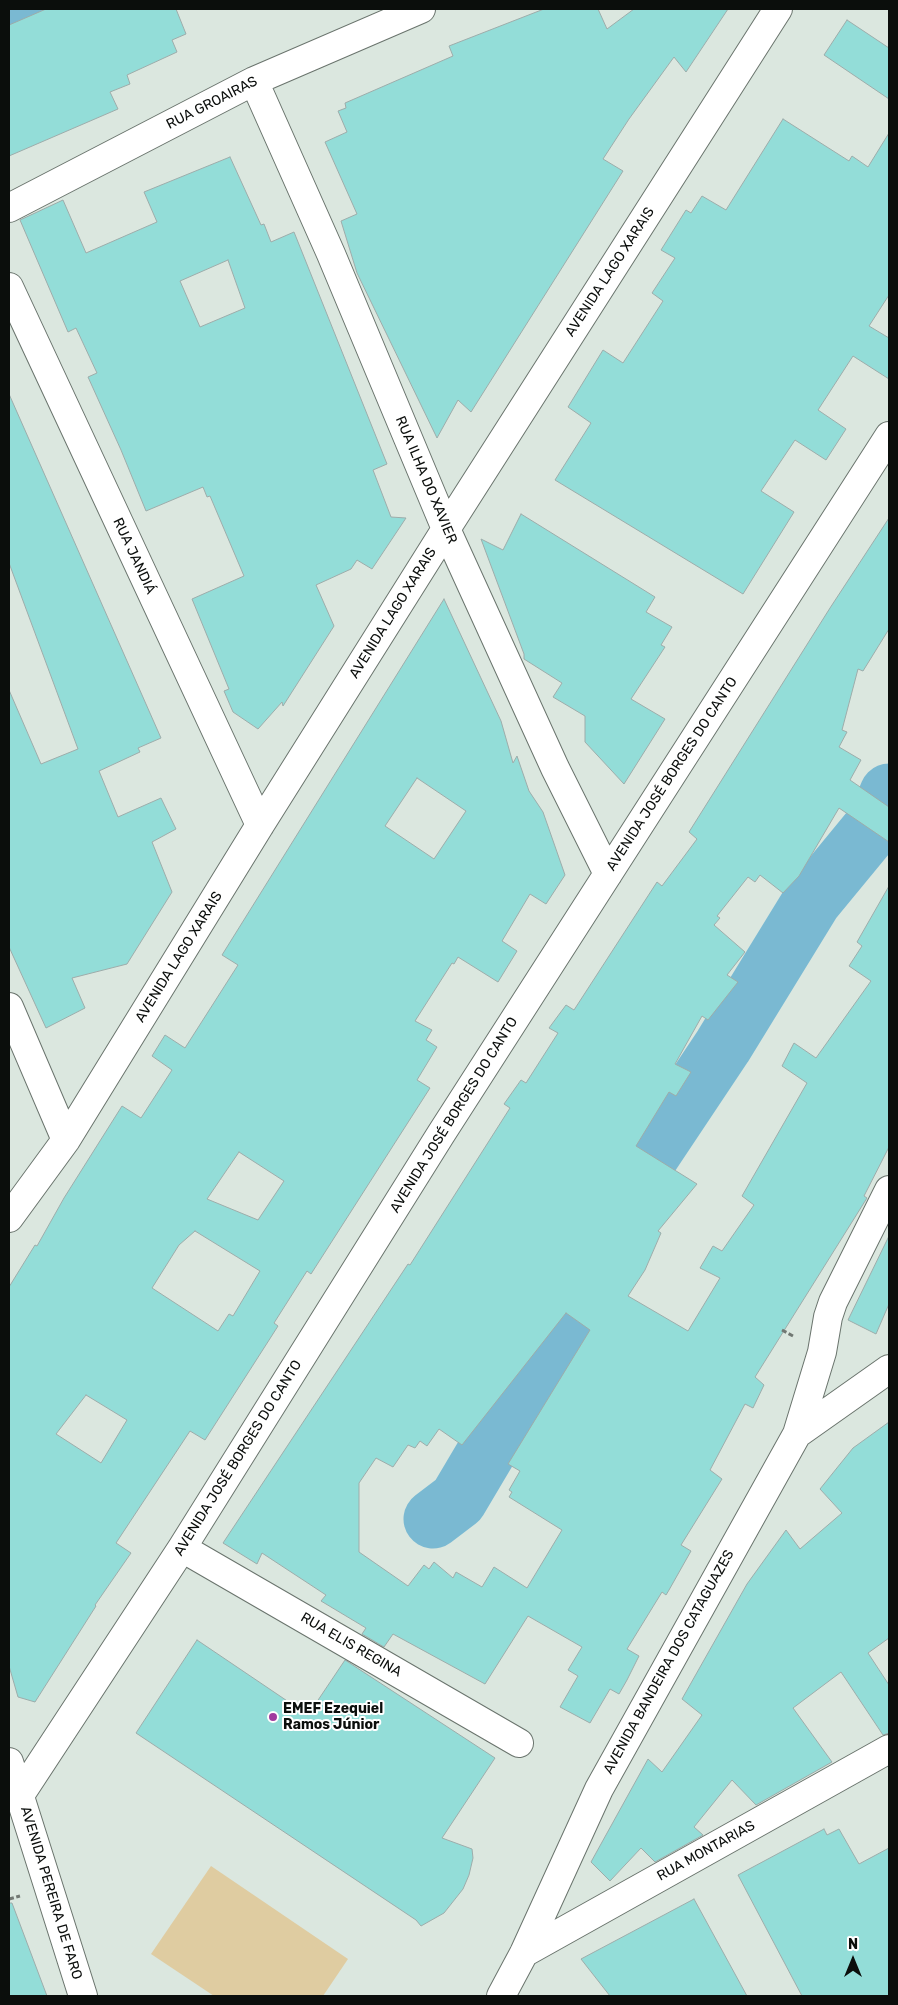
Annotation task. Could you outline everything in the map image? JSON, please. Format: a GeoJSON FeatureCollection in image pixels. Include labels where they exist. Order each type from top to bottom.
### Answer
{"type":"FeatureCollection","features":[{"type":"Feature","properties":{"kind":"street","name":"RUA GROAIRAS"},"geometry":{"type":"LineString","coordinates":[[9,208],[254,80],[421,9]]}},
{"type":"Feature","properties":{"kind":"street","name":"AVENIDA LAGO XARAIS"},"geometry":{"type":"LineString","coordinates":[[9,1218],[66,1140],[260,825],[446,529],[778,9]]}},
{"type":"Feature","properties":{"kind":"street","name":"RUA ILHA DO XAVIER"},"geometry":{"type":"LineString","coordinates":[[254,80],[332,254],[446,529],[556,768],[608,874]]}},
{"type":"Feature","properties":{"kind":"street","name":"RUA JANDIÁ"},"geometry":{"type":"LineString","coordinates":[[9,286],[260,825]]}},
{"type":"Feature","properties":{"kind":"street","name":"AVENIDA JOSÉ BORGES DO CANTO"},"geometry":{"type":"LineString","coordinates":[[20,1796],[182,1548],[436,1142],[889,436]]}},
{"type":"Feature","properties":{"kind":"street"},"geometry":{"type":"LineString","coordinates":[[9,1007],[66,1140]]}},
{"type":"Feature","properties":{"kind":"street"},"geometry":{"type":"LineString","coordinates":[[797,1434],[822,1352],[828,1317],[833,1302],[889,1190]]}},
{"type":"Feature","properties":{"kind":"street","name":"AVENIDA BANDEIRA DOS CATAGUAZES"},"geometry":{"type":"LineString","coordinates":[[501,1996],[524,1953],[599,1789],[797,1434],[889,1369]]}},
{"type":"Feature","properties":{"kind":"street","name":"RUA ELIS REGINA"},"geometry":{"type":"LineString","coordinates":[[182,1548],[519,1742]]}},
{"type":"Feature","properties":{"kind":"street","name":"RUA MONTARIAS"},"geometry":{"type":"LineString","coordinates":[[524,1953],[889,1749]]}},
{"type":"Feature","properties":{"kind":"street","name":"AVENIDA PEREIRA DE FARO"},"geometry":{"type":"LineString","coordinates":[[9,1762],[83,1996]]}},
{"type":"Feature","properties":{"kind":"shaded area"},"geometry":{"type":"Polygon","coordinates":[[[211,1866],[348,1959],[323,1996],[214,1996],[151,1954],[211,1866]]]}},
{"type":"Feature","properties":{"kind":"water"},"geometry":{"type":"Polygon","coordinates":[[[9,9],[66,9],[9,38],[9,9]]]}},
{"type":"Feature","properties":{"kind":"building"},"geometry":{"type":"Polygon","coordinates":[[[46,9],[176,9],[186,34],[172,40],[177,52],[127,75],[130,84],[110,92],[118,109],[9,156],[9,25],[46,9]]]}},
{"type":"Feature","properties":{"kind":"building"},"geometry":{"type":"Polygon","coordinates":[[[544,9],[598,9],[607,29],[634,9],[728,9],[686,72],[674,57],[629,119],[603,159],[623,171],[471,412],[458,400],[437,438],[357,273],[341,221],[357,214],[325,142],[347,132],[338,111],[346,108],[345,103],[453,56],[449,46],[544,9]]]}},
{"type":"Feature","properties":{"kind":"building"},"geometry":{"type":"Polygon","coordinates":[[[847,20],[889,48],[889,99],[824,55],[847,20]]]}},
{"type":"Feature","properties":{"kind":"building"},"geometry":{"type":"Polygon","coordinates":[[[783,119],[849,161],[852,156],[868,167],[889,133],[889,295],[869,326],[889,338],[889,379],[853,356],[818,410],[846,429],[826,460],[795,440],[761,491],[794,512],[743,594],[555,480],[591,423],[568,407],[603,350],[623,363],[663,301],[652,293],[675,258],[661,250],[686,210],[691,213],[702,196],[726,210],[783,119]]]}},
{"type":"Feature","properties":{"kind":"building"},"geometry":{"type":"Polygon","coordinates":[[[230,157],[261,225],[264,224],[271,242],[294,232],[387,464],[373,470],[391,517],[406,518],[372,569],[357,560],[351,569],[316,585],[334,626],[283,706],[282,702],[258,729],[233,712],[224,691],[229,689],[192,599],[244,576],[210,496],[207,497],[203,487],[146,511],[88,377],[97,373],[76,328],[68,332],[20,220],[63,200],[86,253],[157,222],[144,192],[230,157]],[[228,260],[180,281],[200,327],[245,308],[228,260]]]}},
{"type":"Feature","properties":{"kind":"building"},"geometry":{"type":"Polygon","coordinates":[[[9,394],[161,738],[138,748],[140,752],[99,771],[118,817],[161,798],[176,829],[152,842],[172,892],[127,964],[72,978],[85,1008],[46,1028],[9,947],[9,690],[41,764],[78,749],[9,563],[9,394]]]}},
{"type":"Feature","properties":{"kind":"building"},"geometry":{"type":"Polygon","coordinates":[[[521,514],[655,597],[646,612],[672,627],[661,645],[665,647],[631,699],[665,719],[624,784],[585,742],[585,716],[553,697],[562,683],[524,659],[524,654],[481,539],[503,550],[521,514]]]}},
{"type":"Feature","properties":{"kind":"building"},"geometry":{"type":"Polygon","coordinates":[[[889,518],[889,629],[863,671],[858,669],[842,730],[847,732],[839,747],[861,760],[850,780],[889,807],[889,842],[839,808],[799,876],[783,893],[760,875],[755,882],[748,877],[717,916],[720,918],[714,925],[745,952],[727,975],[738,982],[708,1020],[702,1016],[675,1064],[691,1072],[676,1096],[669,1092],[636,1146],[697,1184],[658,1231],[661,1233],[645,1270],[628,1296],[688,1331],[720,1278],[700,1268],[713,1246],[722,1251],[754,1205],[742,1196],[807,1083],[782,1066],[794,1043],[816,1058],[871,981],[849,966],[862,946],[857,942],[889,886],[889,1147],[864,1196],[867,1198],[755,1377],[764,1385],[753,1408],[745,1404],[710,1470],[722,1479],[681,1545],[691,1551],[666,1595],[662,1592],[627,1649],[639,1656],[627,1680],[619,1694],[610,1689],[590,1723],[560,1707],[578,1676],[568,1670],[582,1647],[528,1616],[485,1684],[393,1634],[384,1647],[362,1634],[366,1628],[321,1601],[326,1595],[262,1553],[257,1564],[223,1543],[408,1264],[410,1265],[510,1108],[504,1104],[521,1080],[526,1083],[558,1033],[549,1028],[566,1005],[574,1010],[657,882],[662,886],[697,839],[689,832],[889,518]],[[566,1313],[462,1445],[439,1429],[427,1446],[420,1441],[415,1448],[408,1445],[393,1467],[376,1458],[359,1483],[359,1552],[408,1586],[424,1565],[429,1569],[434,1562],[453,1578],[456,1572],[482,1587],[494,1567],[527,1588],[562,1530],[509,1497],[512,1492],[509,1490],[520,1471],[508,1464],[590,1330],[566,1313]]]}},
{"type":"Feature","properties":{"kind":"building"},"geometry":{"type":"Polygon","coordinates":[[[444,599],[501,721],[513,763],[517,756],[529,791],[543,812],[565,875],[546,904],[530,894],[502,941],[517,951],[498,982],[458,957],[454,964],[452,963],[415,1021],[432,1030],[426,1040],[437,1047],[417,1080],[430,1088],[311,1274],[307,1271],[274,1323],[278,1326],[205,1440],[190,1431],[116,1543],[131,1553],[95,1605],[35,1702],[18,1697],[9,1666],[9,1287],[35,1245],[37,1246],[64,1198],[122,1106],[141,1118],[172,1070],[152,1056],[165,1035],[185,1048],[238,965],[222,955],[444,599]],[[417,778],[385,826],[434,859],[466,811],[417,778]],[[239,1152],[207,1199],[258,1220],[284,1181],[239,1152]],[[195,1231],[179,1245],[152,1288],[218,1331],[229,1314],[233,1316],[260,1271],[195,1231]],[[86,1395],[56,1434],[101,1463],[127,1420],[86,1395]]]}},
{"type":"Feature","properties":{"kind":"building"},"geometry":{"type":"Polygon","coordinates":[[[889,1236],[889,1304],[876,1334],[848,1320],[889,1236]]]}},
{"type":"Feature","properties":{"kind":"building"},"geometry":{"type":"Polygon","coordinates":[[[889,1422],[889,1638],[868,1653],[889,1685],[889,1733],[883,1735],[841,1672],[793,1708],[832,1762],[756,1805],[732,1780],[694,1827],[703,1835],[655,1862],[641,1848],[610,1881],[591,1862],[648,1759],[662,1772],[702,1715],[682,1699],[747,1584],[786,1530],[800,1549],[842,1513],[820,1489],[853,1448],[889,1422]]]}},
{"type":"Feature","properties":{"kind":"building"},"geometry":{"type":"Polygon","coordinates":[[[197,1640],[308,1715],[345,1660],[495,1758],[442,1838],[472,1849],[473,1858],[463,1889],[444,1913],[421,1926],[416,1920],[136,1733],[197,1640]]]}},
{"type":"Feature","properties":{"kind":"building"},"geometry":{"type":"Polygon","coordinates":[[[824,1829],[827,1835],[839,1829],[859,1864],[889,1848],[889,1996],[802,1996],[738,1875],[824,1829]]]}},
{"type":"Feature","properties":{"kind":"building"},"geometry":{"type":"Polygon","coordinates":[[[694,1899],[747,1996],[610,1996],[581,1959],[694,1899]]]}},
{"type":"Feature","properties":{"kind":"building"},"geometry":{"type":"Polygon","coordinates":[[[9,1903],[12,1903],[47,1996],[9,1996],[9,1903]]]}},
{"type":"Feature","properties":{"kind":"waterway"},"geometry":{"type":"LineString","coordinates":[[433,1519],[458,1500],[490,1446],[561,1336],[588,1271],[631,1184],[723,1046],[812,901],[877,822],[889,793]]}},
{"type":"Feature","properties":{"kind":"place","name":"EMEF Ezequiel Ramos Júnior"},"geometry":{"type":"Point","coordinates":[273,1717]}}]}
